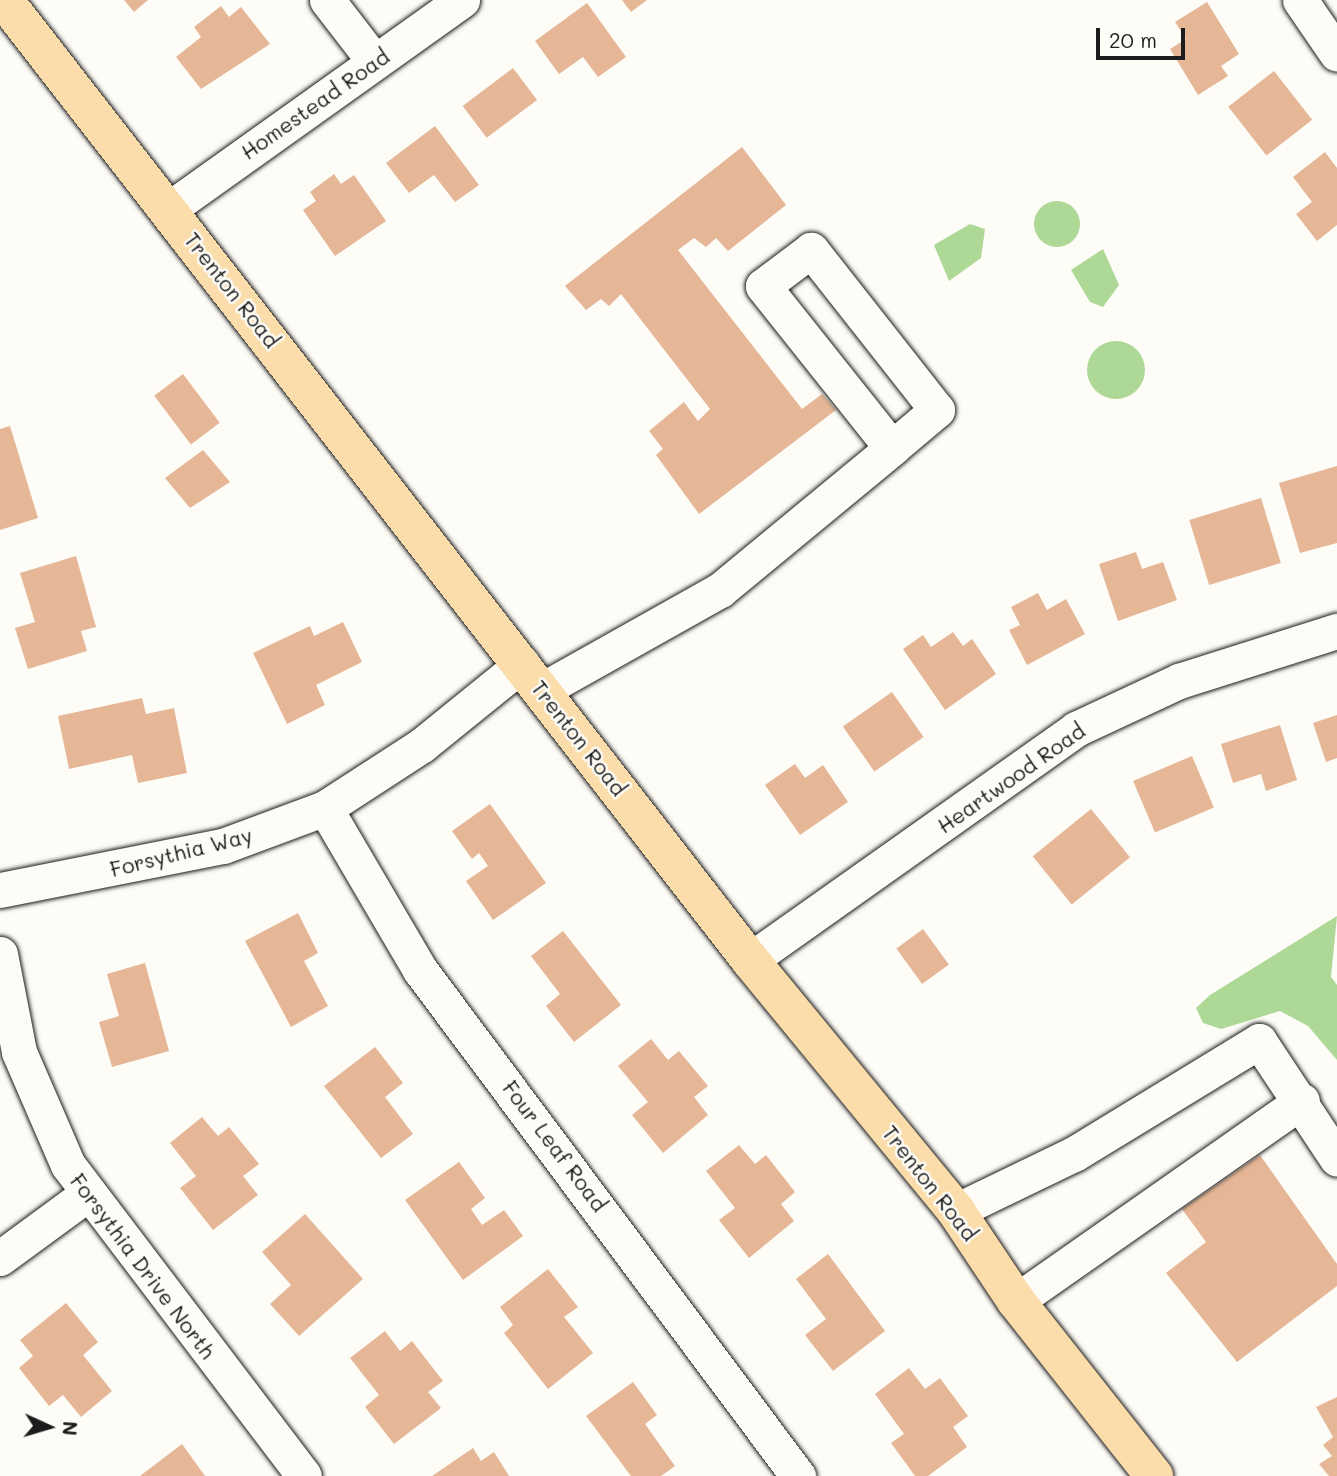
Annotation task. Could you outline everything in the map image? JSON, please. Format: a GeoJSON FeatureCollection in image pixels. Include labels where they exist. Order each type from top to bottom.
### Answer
{"type":"FeatureCollection","features":[{"type":"Feature","properties":{"kind":"main road","name":"Trenton Road"},"geometry":{"type":"LineString","coordinates":[[4,0],[750,960],[956,1211],[1016,1301],[1154,1476]]}},
{"type":"Feature","properties":{"kind":"street"},"geometry":{"type":"LineString","coordinates":[[327,0],[374,62]]}},
{"type":"Feature","properties":{"kind":"street","name":"Homestead Road"},"geometry":{"type":"LineString","coordinates":[[169,209],[462,0]]}},
{"type":"Feature","properties":{"kind":"street"},"geometry":{"type":"LineString","coordinates":[[1300,0],[1337,54]]}},
{"type":"Feature","properties":{"kind":"street","name":"Forsythia Way"},"geometry":{"type":"LineString","coordinates":[[0,890],[223,846],[325,808],[422,744],[532,677],[720,590],[892,448],[937,410],[811,250],[763,286],[892,448]]}},
{"type":"Feature","properties":{"kind":"street","name":"Heartwood Road"},"geometry":{"type":"LineString","coordinates":[[750,960],[1076,729],[1179,681],[1337,631]]}},
{"type":"Feature","properties":{"kind":"street","name":"Four Leaf Road"},"geometry":{"type":"LineString","coordinates":[[325,808],[420,970],[798,1476]]}},
{"type":"Feature","properties":{"kind":"street","name":"Forsythia Drive North"},"geometry":{"type":"LineString","coordinates":[[0,954],[19,1052],[43,1116],[87,1194],[304,1476]]}},
{"type":"Feature","properties":{"kind":"street"},"geometry":{"type":"LineString","coordinates":[[956,1211],[1074,1154],[1259,1041],[1302,1101],[1337,1158]]}},
{"type":"Feature","properties":{"kind":"street"},"geometry":{"type":"LineString","coordinates":[[1016,1301],[1302,1101]]}},
{"type":"Feature","properties":{"kind":"street"},"geometry":{"type":"LineString","coordinates":[[0,1258],[87,1194]]}},
{"type":"Feature","properties":{"kind":"green space"},"geometry":{"type":"Polygon","coordinates":[[[1057,201],[1073,208],[1080,224],[1073,240],[1057,247],[1041,240],[1034,224],[1041,208],[1057,201]]]}},
{"type":"Feature","properties":{"kind":"green space"},"geometry":{"type":"Polygon","coordinates":[[[970,224],[985,229],[981,258],[949,281],[934,245],[970,224]]]}},
{"type":"Feature","properties":{"kind":"green space"},"geometry":{"type":"Polygon","coordinates":[[[1103,249],[1119,285],[1103,307],[1090,302],[1071,270],[1103,249]]]}},
{"type":"Feature","properties":{"kind":"green space"},"geometry":{"type":"Polygon","coordinates":[[[1116,341],[1127,343],[1140,354],[1145,370],[1143,381],[1132,394],[1116,399],[1105,397],[1092,386],[1087,370],[1089,359],[1100,346],[1116,341]]]}},
{"type":"Feature","properties":{"kind":"green space"},"geometry":{"type":"Polygon","coordinates":[[[1337,916],[1331,977],[1337,985],[1337,1060],[1308,1026],[1280,1011],[1221,1029],[1203,1023],[1196,1008],[1210,995],[1337,916]]]}},
{"type":"Feature","properties":{"kind":"building"},"geometry":{"type":"Polygon","coordinates":[[[124,0],[148,0],[134,12],[124,0]]]}},
{"type":"Feature","properties":{"kind":"building"},"geometry":{"type":"Polygon","coordinates":[[[622,0],[647,0],[631,12],[622,0]]]}},
{"type":"Feature","properties":{"kind":"building"},"geometry":{"type":"Polygon","coordinates":[[[1207,2],[1239,54],[1221,66],[1228,76],[1198,95],[1170,49],[1186,39],[1175,22],[1207,2]]]}},
{"type":"Feature","properties":{"kind":"building"},"geometry":{"type":"Polygon","coordinates":[[[587,3],[626,57],[598,77],[583,57],[559,74],[535,41],[587,3]]]}},
{"type":"Feature","properties":{"kind":"building"},"geometry":{"type":"Polygon","coordinates":[[[221,6],[229,17],[241,7],[270,44],[201,89],[176,57],[201,37],[194,27],[221,6]]]}},
{"type":"Feature","properties":{"kind":"building"},"geometry":{"type":"Polygon","coordinates":[[[513,68],[537,100],[487,138],[463,106],[513,68]]]}},
{"type":"Feature","properties":{"kind":"building"},"geometry":{"type":"Polygon","coordinates":[[[1274,71],[1312,120],[1266,156],[1228,107],[1274,71]]]}},
{"type":"Feature","properties":{"kind":"building"},"geometry":{"type":"Polygon","coordinates":[[[435,126],[479,185],[455,202],[434,175],[409,193],[386,163],[435,126]]]}},
{"type":"Feature","properties":{"kind":"building"},"geometry":{"type":"Polygon","coordinates":[[[742,147],[786,205],[728,251],[716,238],[706,247],[694,238],[678,250],[802,409],[822,394],[836,410],[699,514],[656,455],[663,449],[649,431],[684,402],[698,421],[710,409],[621,294],[609,306],[601,299],[586,310],[565,286],[742,147]]]}},
{"type":"Feature","properties":{"kind":"building"},"geometry":{"type":"Polygon","coordinates":[[[1325,152],[1337,168],[1337,225],[1317,241],[1296,214],[1312,202],[1293,177],[1325,152]]]}},
{"type":"Feature","properties":{"kind":"building"},"geometry":{"type":"Polygon","coordinates":[[[334,174],[341,184],[354,175],[386,221],[335,256],[303,210],[316,201],[310,192],[334,174]]]}},
{"type":"Feature","properties":{"kind":"building"},"geometry":{"type":"Polygon","coordinates":[[[183,374],[220,423],[191,444],[154,396],[183,374]]]}},
{"type":"Feature","properties":{"kind":"building"},"geometry":{"type":"Polygon","coordinates":[[[10,426],[38,518],[0,530],[0,429],[10,426]]]}},
{"type":"Feature","properties":{"kind":"building"},"geometry":{"type":"Polygon","coordinates":[[[203,450],[230,482],[190,508],[165,478],[203,450]]]}},
{"type":"Feature","properties":{"kind":"building"},"geometry":{"type":"Polygon","coordinates":[[[1337,466],[1337,543],[1300,553],[1279,483],[1337,466]]]}},
{"type":"Feature","properties":{"kind":"building"},"geometry":{"type":"Polygon","coordinates":[[[1261,498],[1281,563],[1209,585],[1189,520],[1261,498]]]}},
{"type":"Feature","properties":{"kind":"building"},"geometry":{"type":"Polygon","coordinates":[[[1136,552],[1142,569],[1163,562],[1177,600],[1118,621],[1099,564],[1136,552]]]}},
{"type":"Feature","properties":{"kind":"building"},"geometry":{"type":"Polygon","coordinates":[[[76,556],[96,627],[81,631],[87,651],[28,669],[15,628],[35,622],[20,573],[76,556]]]}},
{"type":"Feature","properties":{"kind":"building"},"geometry":{"type":"Polygon","coordinates":[[[1038,593],[1047,610],[1066,599],[1085,634],[1027,665],[1009,630],[1020,625],[1011,607],[1038,593]]]}},
{"type":"Feature","properties":{"kind":"building"},"geometry":{"type":"Polygon","coordinates":[[[343,622],[362,662],[316,685],[325,705],[287,724],[253,653],[310,626],[314,636],[343,622]]]}},
{"type":"Feature","properties":{"kind":"building"},"geometry":{"type":"Polygon","coordinates":[[[953,632],[963,646],[972,639],[996,674],[945,710],[903,649],[923,635],[931,647],[953,632]]]}},
{"type":"Feature","properties":{"kind":"building"},"geometry":{"type":"Polygon","coordinates":[[[892,692],[924,737],[874,771],[843,726],[892,692]]]}},
{"type":"Feature","properties":{"kind":"building"},"geometry":{"type":"Polygon","coordinates":[[[142,698],[146,714],[174,708],[187,773],[138,783],[132,755],[69,769],[58,716],[142,698]]]}},
{"type":"Feature","properties":{"kind":"building"},"geometry":{"type":"Polygon","coordinates":[[[1337,715],[1337,758],[1326,762],[1313,723],[1337,715]]]}},
{"type":"Feature","properties":{"kind":"building"},"geometry":{"type":"Polygon","coordinates":[[[1280,725],[1297,780],[1266,791],[1261,774],[1233,783],[1221,744],[1280,725]]]}},
{"type":"Feature","properties":{"kind":"building"},"geometry":{"type":"Polygon","coordinates":[[[1192,756],[1214,808],[1155,833],[1133,781],[1192,756]]]}},
{"type":"Feature","properties":{"kind":"building"},"geometry":{"type":"Polygon","coordinates":[[[795,764],[805,778],[823,765],[848,802],[800,835],[765,785],[795,764]]]}},
{"type":"Feature","properties":{"kind":"building"},"geometry":{"type":"Polygon","coordinates":[[[490,804],[546,883],[493,920],[466,881],[488,866],[479,853],[472,859],[452,831],[490,804]]]}},
{"type":"Feature","properties":{"kind":"building"},"geometry":{"type":"Polygon","coordinates":[[[1091,809],[1130,857],[1072,904],[1033,856],[1091,809]]]}},
{"type":"Feature","properties":{"kind":"building"},"geometry":{"type":"Polygon","coordinates":[[[298,913],[318,953],[304,961],[328,1006],[291,1027],[245,941],[298,913]]]}},
{"type":"Feature","properties":{"kind":"building"},"geometry":{"type":"Polygon","coordinates":[[[923,929],[949,965],[922,984],[896,948],[923,929]]]}},
{"type":"Feature","properties":{"kind":"building"},"geometry":{"type":"Polygon","coordinates":[[[563,931],[621,1005],[574,1042],[546,1006],[560,994],[531,956],[563,931]]]}},
{"type":"Feature","properties":{"kind":"building"},"geometry":{"type":"Polygon","coordinates":[[[145,963],[169,1051],[112,1067],[99,1022],[119,1016],[107,974],[145,963]]]}},
{"type":"Feature","properties":{"kind":"building"},"geometry":{"type":"Polygon","coordinates":[[[651,1039],[668,1060],[679,1051],[708,1086],[694,1097],[708,1115],[663,1153],[632,1115],[648,1102],[618,1066],[651,1039]]]}},
{"type":"Feature","properties":{"kind":"building"},"geometry":{"type":"Polygon","coordinates":[[[375,1047],[403,1083],[385,1097],[413,1134],[381,1158],[324,1086],[375,1047]]]}},
{"type":"Feature","properties":{"kind":"building"},"geometry":{"type":"Polygon","coordinates":[[[202,1117],[218,1136],[229,1127],[259,1164],[243,1176],[258,1195],[213,1230],[180,1188],[196,1176],[170,1143],[202,1117]]]}},
{"type":"Feature","properties":{"kind":"building"},"geometry":{"type":"Polygon","coordinates":[[[739,1145],[755,1164],[766,1155],[795,1192],[781,1204],[794,1221],[749,1258],[719,1220],[735,1208],[706,1171],[739,1145]]]}},
{"type":"Feature","properties":{"kind":"building"},"geometry":{"type":"Polygon","coordinates":[[[1260,1155],[1337,1264],[1337,1286],[1237,1362],[1166,1273],[1206,1242],[1182,1209],[1260,1155]]]}},
{"type":"Feature","properties":{"kind":"building"},"geometry":{"type":"Polygon","coordinates":[[[459,1162],[485,1198],[471,1209],[482,1225],[504,1210],[523,1236],[463,1280],[405,1200],[459,1162]]]}},
{"type":"Feature","properties":{"kind":"building"},"geometry":{"type":"Polygon","coordinates":[[[305,1214],[363,1279],[299,1336],[270,1304],[291,1285],[262,1252],[305,1214]]]}},
{"type":"Feature","properties":{"kind":"building"},"geometry":{"type":"Polygon","coordinates":[[[828,1254],[885,1331],[833,1371],[805,1335],[826,1319],[796,1279],[828,1254]]]}},
{"type":"Feature","properties":{"kind":"building"},"geometry":{"type":"Polygon","coordinates":[[[548,1269],[578,1307],[564,1317],[593,1353],[548,1389],[504,1333],[513,1325],[500,1307],[548,1269]]]}},
{"type":"Feature","properties":{"kind":"building"},"geometry":{"type":"Polygon","coordinates":[[[66,1303],[98,1342],[83,1355],[112,1391],[81,1417],[63,1395],[49,1406],[19,1368],[33,1356],[20,1340],[66,1303]]]}},
{"type":"Feature","properties":{"kind":"building"},"geometry":{"type":"Polygon","coordinates":[[[385,1331],[400,1351],[412,1341],[443,1381],[428,1392],[441,1408],[394,1444],[365,1407],[379,1395],[350,1358],[385,1331]]]}},
{"type":"Feature","properties":{"kind":"building"},"geometry":{"type":"Polygon","coordinates":[[[909,1368],[925,1389],[940,1378],[968,1416],[953,1427],[967,1447],[928,1476],[915,1476],[891,1443],[904,1434],[875,1394],[909,1368]]]}},
{"type":"Feature","properties":{"kind":"building"},"geometry":{"type":"Polygon","coordinates":[[[633,1382],[657,1415],[645,1424],[675,1466],[661,1476],[631,1476],[586,1416],[633,1382]]]}},
{"type":"Feature","properties":{"kind":"building"},"geometry":{"type":"Polygon","coordinates":[[[1337,1397],[1337,1476],[1329,1476],[1319,1464],[1332,1456],[1323,1445],[1333,1437],[1316,1407],[1337,1397]]]}},
{"type":"Feature","properties":{"kind":"building"},"geometry":{"type":"Polygon","coordinates":[[[182,1444],[205,1476],[140,1476],[182,1444]]]}},
{"type":"Feature","properties":{"kind":"building"},"geometry":{"type":"Polygon","coordinates":[[[473,1448],[481,1461],[494,1452],[509,1476],[432,1476],[473,1448]]]}}]}
